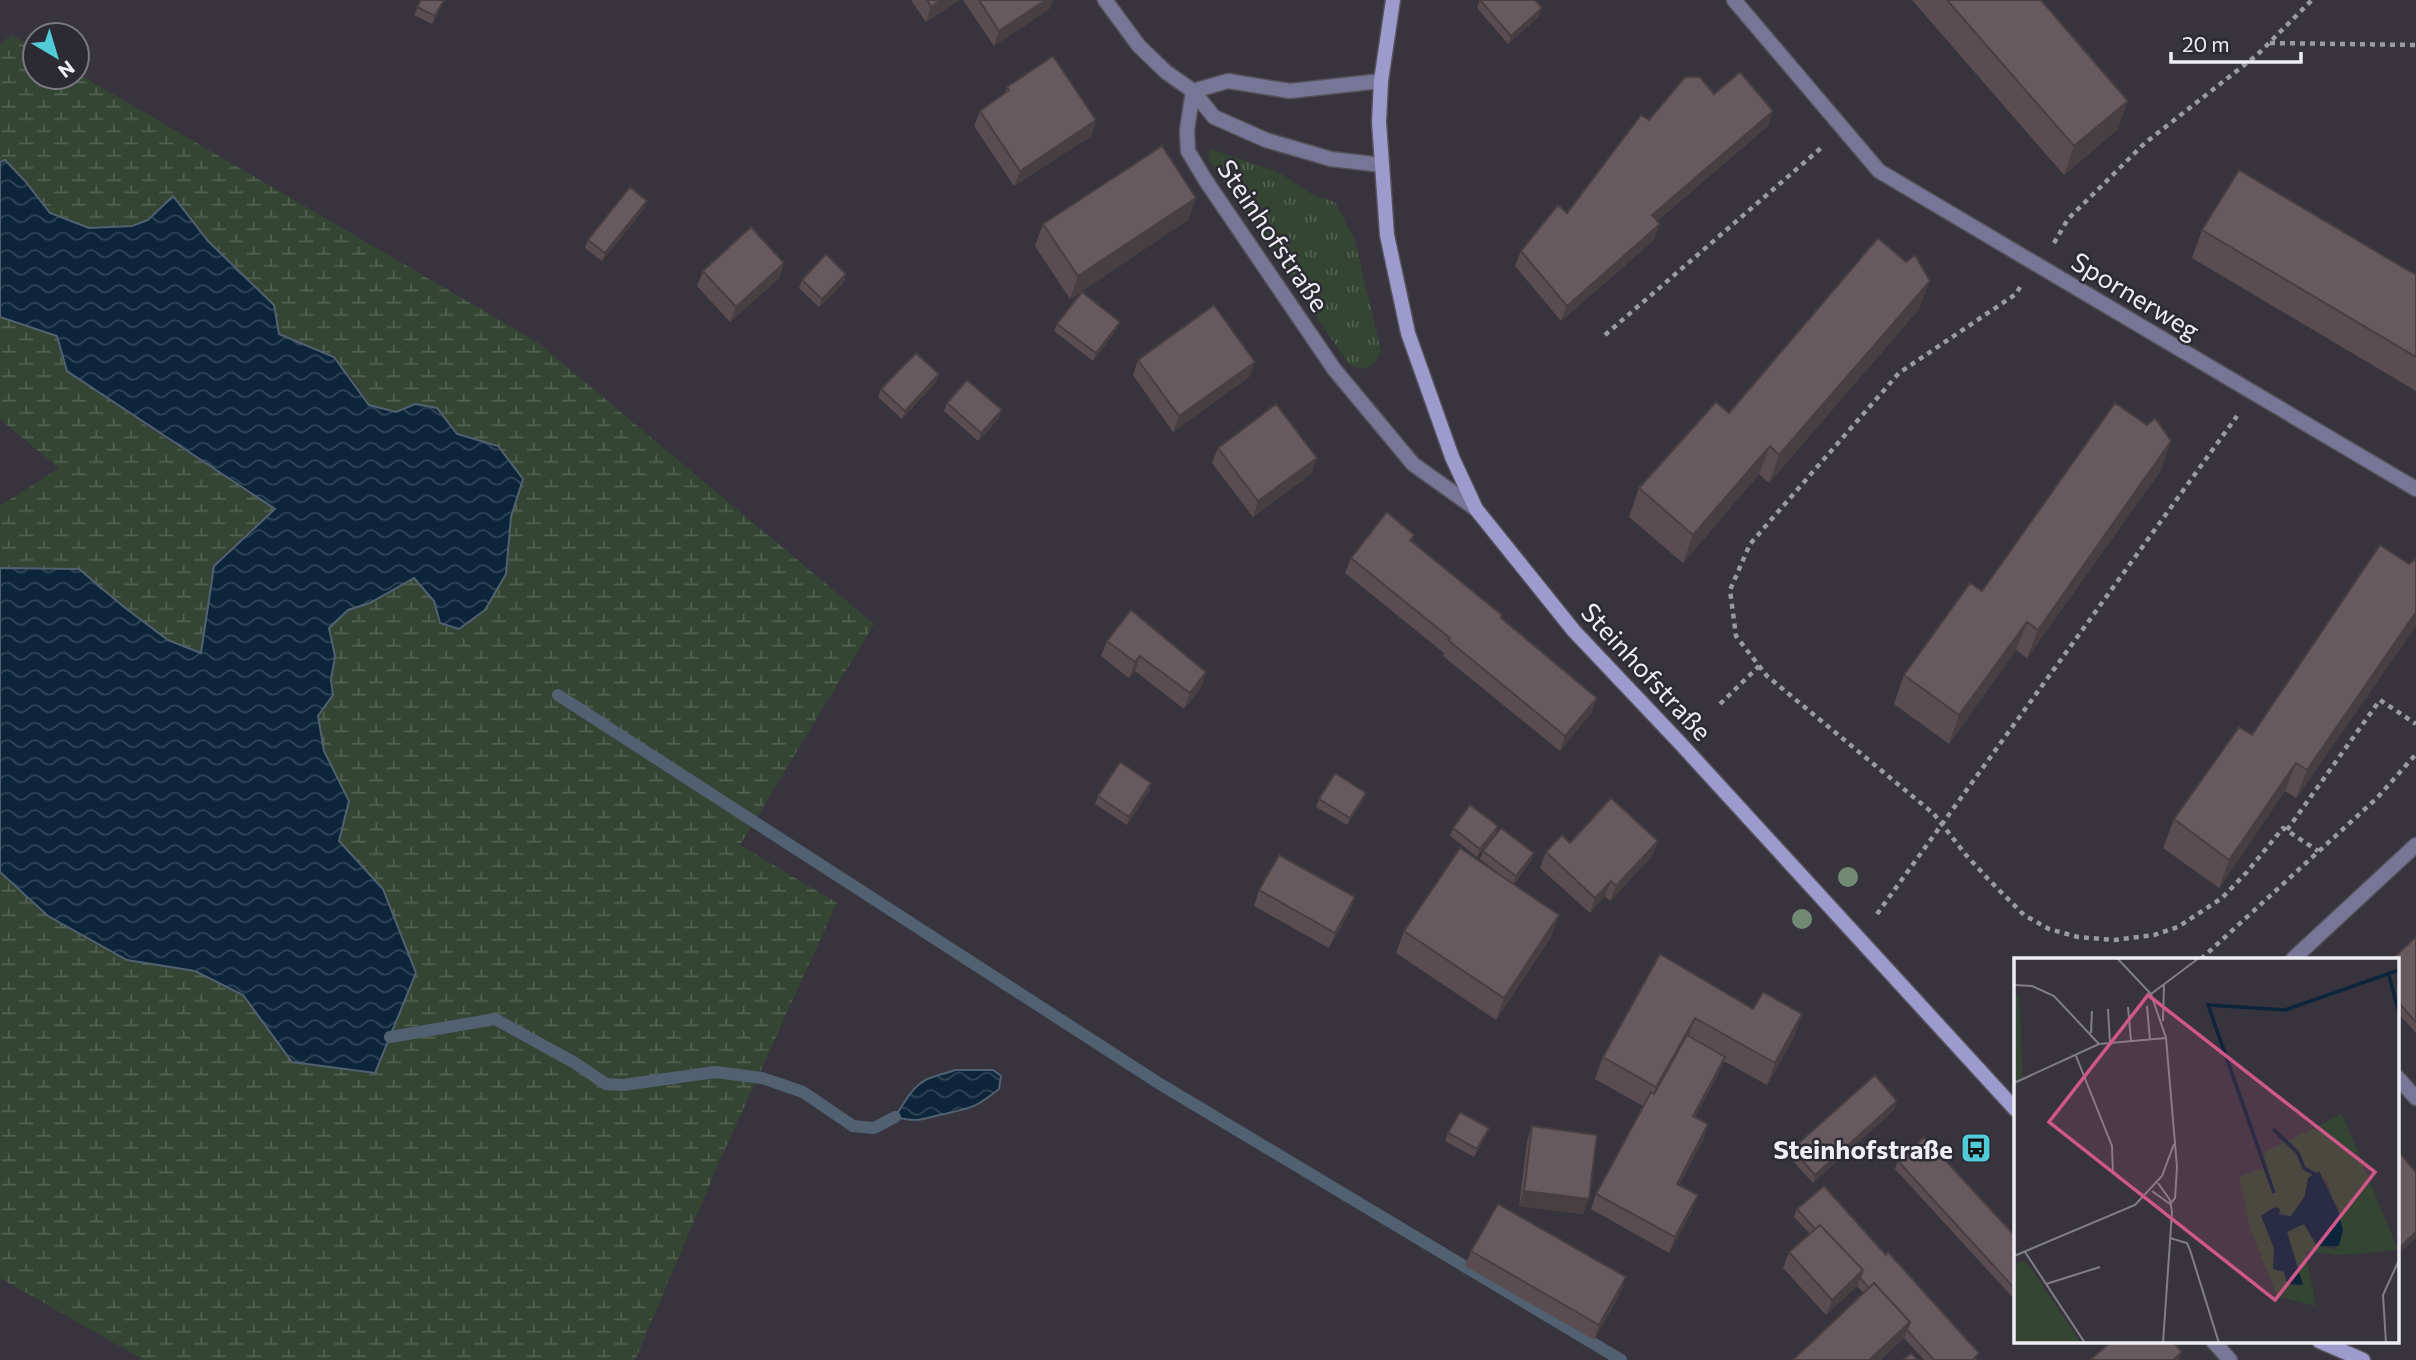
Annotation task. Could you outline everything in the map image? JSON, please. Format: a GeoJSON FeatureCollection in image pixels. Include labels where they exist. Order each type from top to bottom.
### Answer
{"type":"FeatureCollection","features":[{"type":"Feature","properties":{"kind":"street","name":"Steinhofstraße"},"geometry":{"type":"LineString","coordinates":[[1105,0],[1139,46],[1166,72],[1194,91],[1214,117],[1266,140],[1331,159],[1382,164]]}},
{"type":"Feature","properties":{"kind":"street","name":"Steinhofstraße"},"geometry":{"type":"LineString","coordinates":[[1392,0],[1381,81],[1379,122],[1387,235],[1408,333],[1452,457],[1476,509],[1574,631],[2014,1108]]}},
{"type":"Feature","properties":{"kind":"street","name":"Spornerweg"},"geometry":{"type":"LineString","coordinates":[[1734,0],[1878,171],[2416,489]]}},
{"type":"Feature","properties":{"kind":"street"},"geometry":{"type":"LineString","coordinates":[[1194,91],[1228,81],[1290,91],[1381,81]]}},
{"type":"Feature","properties":{"kind":"street","name":"Steinhofstraße"},"geometry":{"type":"LineString","coordinates":[[1194,91],[1187,130],[1188,151],[1206,181],[1343,380],[1413,464],[1476,509]]}},
{"type":"Feature","properties":{"kind":"street"},"geometry":{"type":"LineString","coordinates":[[2294,958],[2416,845]]}},
{"type":"Feature","properties":{"kind":"street"},"geometry":{"type":"LineString","coordinates":[[2398,1078],[2416,1098]]}},
{"type":"Feature","properties":{"kind":"street"},"geometry":{"type":"LineString","coordinates":[[2214,1342],[2230,1360]]}},
{"type":"Feature","properties":{"kind":"street"},"geometry":{"type":"LineString","coordinates":[[2321,1342],[2362,1360]]}},
{"type":"Feature","properties":{"kind":"path"},"geometry":{"type":"LineString","coordinates":[[2312,0],[2257,55],[2145,143],[2068,219],[2016,294],[1899,373],[1749,544],[1730,590],[1736,636],[1768,676],[1934,814],[1974,864],[2024,915],[2049,929],[2078,937],[2115,940],[2154,935],[2178,927],[2222,898],[2283,828],[2318,851]]}},
{"type":"Feature","properties":{"kind":"path"},"geometry":{"type":"LineString","coordinates":[[2269,43],[2416,46]]}},
{"type":"Feature","properties":{"kind":"path"},"geometry":{"type":"LineString","coordinates":[[1605,335],[1843,129]]}},
{"type":"Feature","properties":{"kind":"path"},"geometry":{"type":"LineString","coordinates":[[1860,938],[2254,393]]}},
{"type":"Feature","properties":{"kind":"path"},"geometry":{"type":"LineString","coordinates":[[1720,704],[1759,666]]}},
{"type":"Feature","properties":{"kind":"path"},"geometry":{"type":"LineString","coordinates":[[2287,830],[2380,700],[2416,724]]}},
{"type":"Feature","properties":{"kind":"path"},"geometry":{"type":"LineString","coordinates":[[2202,958],[2377,798],[2416,754]]}},
{"type":"Feature","properties":{"kind":"green space"},"geometry":{"type":"Polygon","coordinates":[[[11,35],[21,40],[21,91],[91,91],[91,81],[537,342],[874,624],[740,845],[837,903],[724,1151],[635,1360],[144,1360],[0,1278],[0,872],[48,916],[127,960],[195,971],[243,995],[292,1062],[383,889],[339,841],[349,801],[324,751],[318,716],[333,695],[331,680],[335,656],[329,628],[348,610],[370,603],[415,577],[459,629],[484,610],[506,574],[511,517],[523,479],[498,446],[457,434],[437,408],[415,404],[396,412],[369,405],[359,387],[334,357],[279,334],[235,265],[208,241],[173,196],[148,220],[132,226],[89,228],[50,213],[5,160],[0,162],[0,44],[11,35]]]}},
{"type":"Feature","properties":{"kind":"green space"},"geometry":{"type":"Polygon","coordinates":[[[1210,149],[1278,172],[1313,195],[1335,202],[1355,241],[1381,351],[1373,365],[1360,368],[1349,364],[1208,159],[1210,149]]]}},
{"type":"Feature","properties":{"kind":"green space"},"geometry":{"type":"Polygon","coordinates":[[[0,316],[58,336],[67,371],[275,509],[214,566],[202,653],[168,640],[124,607],[0,568],[0,506],[59,468],[0,419],[0,316]]]}},
{"type":"Feature","properties":{"kind":"water"},"geometry":{"type":"Polygon","coordinates":[[[5,160],[50,213],[89,228],[132,226],[148,220],[173,196],[208,241],[274,305],[279,334],[334,357],[369,405],[396,412],[415,404],[437,408],[457,434],[498,446],[523,479],[511,517],[506,574],[485,610],[459,629],[440,623],[434,601],[414,578],[370,603],[348,610],[329,628],[335,656],[331,680],[333,695],[318,716],[324,751],[349,801],[339,841],[383,889],[416,973],[375,1073],[292,1062],[243,995],[195,971],[127,960],[48,916],[0,872],[0,568],[79,569],[168,640],[201,653],[214,566],[275,509],[67,371],[57,336],[0,317],[0,162],[5,160]]]}},
{"type":"Feature","properties":{"kind":"water"},"geometry":{"type":"Polygon","coordinates":[[[955,1070],[993,1070],[1001,1076],[999,1089],[978,1104],[961,1110],[920,1120],[895,1117],[920,1083],[955,1070]]]}},
{"type":"Feature","properties":{"kind":"building"},"geometry":{"type":"Polygon","coordinates":[[[421,0],[444,0],[435,16],[417,7],[421,0]]]}},
{"type":"Feature","properties":{"kind":"building"},"geometry":{"type":"Polygon","coordinates":[[[927,0],[941,0],[931,7],[927,0]]]}},
{"type":"Feature","properties":{"kind":"building"},"geometry":{"type":"Polygon","coordinates":[[[979,0],[1046,0],[999,31],[979,0]]]}},
{"type":"Feature","properties":{"kind":"building"},"geometry":{"type":"Polygon","coordinates":[[[1480,0],[1535,0],[1542,8],[1511,36],[1480,0]]]}},
{"type":"Feature","properties":{"kind":"building"},"geometry":{"type":"Polygon","coordinates":[[[1947,0],[2041,0],[2128,101],[2074,146],[1947,0]]]}},
{"type":"Feature","properties":{"kind":"building"},"geometry":{"type":"Polygon","coordinates":[[[1053,56],[1096,120],[1020,171],[980,111],[1009,90],[1007,87],[1053,56]]]}},
{"type":"Feature","properties":{"kind":"building"},"geometry":{"type":"Polygon","coordinates":[[[1740,72],[1773,111],[1652,215],[1660,224],[1567,306],[1521,251],[1558,205],[1567,213],[1641,115],[1649,120],[1685,77],[1700,77],[1714,94],[1740,72]]]}},
{"type":"Feature","properties":{"kind":"building"},"geometry":{"type":"Polygon","coordinates":[[[1162,146],[1196,198],[1078,276],[1043,224],[1162,146]]]}},
{"type":"Feature","properties":{"kind":"building"},"geometry":{"type":"Polygon","coordinates":[[[2239,170],[2416,275],[2416,357],[2202,230],[2239,170]]]}},
{"type":"Feature","properties":{"kind":"building"},"geometry":{"type":"Polygon","coordinates":[[[630,187],[647,201],[605,253],[588,240],[630,187]]]}},
{"type":"Feature","properties":{"kind":"building"},"geometry":{"type":"Polygon","coordinates":[[[751,227],[784,263],[736,307],[703,271],[751,227]]]}},
{"type":"Feature","properties":{"kind":"building"},"geometry":{"type":"Polygon","coordinates":[[[1878,238],[1906,262],[1915,255],[1930,281],[1779,455],[1770,446],[1693,535],[1639,488],[1716,402],[1729,413],[1878,238]]]}},
{"type":"Feature","properties":{"kind":"building"},"geometry":{"type":"Polygon","coordinates":[[[826,254],[846,274],[822,299],[802,280],[826,254]]]}},
{"type":"Feature","properties":{"kind":"building"},"geometry":{"type":"Polygon","coordinates":[[[1082,292],[1120,322],[1096,353],[1057,324],[1082,292]]]}},
{"type":"Feature","properties":{"kind":"building"},"geometry":{"type":"Polygon","coordinates":[[[1214,305],[1255,362],[1179,416],[1138,360],[1214,305]]]}},
{"type":"Feature","properties":{"kind":"building"},"geometry":{"type":"Polygon","coordinates":[[[916,353],[939,374],[905,411],[881,389],[916,353]]]}},
{"type":"Feature","properties":{"kind":"building"},"geometry":{"type":"Polygon","coordinates":[[[967,380],[1002,410],[981,433],[947,403],[967,380]]]}},
{"type":"Feature","properties":{"kind":"building"},"geometry":{"type":"Polygon","coordinates":[[[2115,403],[2147,425],[2155,418],[2171,441],[2038,630],[2027,622],[1959,715],[1904,675],[1970,583],[1982,591],[2115,403]]]}},
{"type":"Feature","properties":{"kind":"building"},"geometry":{"type":"Polygon","coordinates":[[[1276,404],[1317,458],[1258,501],[1218,448],[1276,404]]]}},
{"type":"Feature","properties":{"kind":"building"},"geometry":{"type":"Polygon","coordinates":[[[1387,512],[1414,535],[1410,540],[1597,698],[1565,736],[1351,558],[1387,512]]]}},
{"type":"Feature","properties":{"kind":"building"},"geometry":{"type":"Polygon","coordinates":[[[2380,545],[2409,564],[2416,559],[2416,612],[2307,770],[2296,763],[2229,860],[2174,819],[2239,727],[2252,735],[2380,545]]]}},
{"type":"Feature","properties":{"kind":"building"},"geometry":{"type":"Polygon","coordinates":[[[1131,610],[1206,672],[1190,693],[1140,656],[1135,662],[1107,641],[1131,610]]]}},
{"type":"Feature","properties":{"kind":"building"},"geometry":{"type":"Polygon","coordinates":[[[1120,762],[1151,783],[1129,817],[1098,796],[1120,762]]]}},
{"type":"Feature","properties":{"kind":"building"},"geometry":{"type":"Polygon","coordinates":[[[1335,773],[1366,793],[1350,818],[1319,799],[1335,773]]]}},
{"type":"Feature","properties":{"kind":"building"},"geometry":{"type":"Polygon","coordinates":[[[1611,798],[1658,841],[1616,886],[1611,881],[1595,898],[1546,852],[1562,835],[1570,843],[1611,798]]]}},
{"type":"Feature","properties":{"kind":"building"},"geometry":{"type":"Polygon","coordinates":[[[1470,805],[1498,826],[1480,849],[1453,828],[1470,805]]]}},
{"type":"Feature","properties":{"kind":"building"},"geometry":{"type":"Polygon","coordinates":[[[1501,828],[1534,853],[1516,876],[1483,851],[1501,828]]]}},
{"type":"Feature","properties":{"kind":"building"},"geometry":{"type":"Polygon","coordinates":[[[1460,848],[1559,915],[1504,998],[1404,931],[1460,848]]]}},
{"type":"Feature","properties":{"kind":"building"},"geometry":{"type":"Polygon","coordinates":[[[1279,855],[1355,897],[1335,933],[1259,890],[1279,855]]]}},
{"type":"Feature","properties":{"kind":"building"},"geometry":{"type":"Polygon","coordinates":[[[2416,937],[2416,1022],[2398,1002],[2398,958],[2393,958],[2416,937]]]}},
{"type":"Feature","properties":{"kind":"building"},"geometry":{"type":"Polygon","coordinates":[[[1660,954],[1753,1009],[1763,992],[1802,1014],[1775,1063],[1695,1018],[1656,1087],[1603,1057],[1660,954]]]}},
{"type":"Feature","properties":{"kind":"building"},"geometry":{"type":"Polygon","coordinates":[[[1687,1035],[1725,1057],[1693,1116],[1708,1124],[1677,1184],[1698,1195],[1675,1237],[1596,1194],[1651,1092],[1654,1094],[1687,1035]]]}},
{"type":"Feature","properties":{"kind":"building"},"geometry":{"type":"Polygon","coordinates":[[[1875,1075],[1897,1101],[1815,1175],[1792,1149],[1875,1075]]]}},
{"type":"Feature","properties":{"kind":"building"},"geometry":{"type":"Polygon","coordinates":[[[1460,1112],[1489,1128],[1477,1149],[1448,1133],[1460,1112]]]}},
{"type":"Feature","properties":{"kind":"building"},"geometry":{"type":"Polygon","coordinates":[[[1532,1126],[1597,1135],[1589,1199],[1524,1191],[1532,1126]]]}},
{"type":"Feature","properties":{"kind":"building"},"geometry":{"type":"Polygon","coordinates":[[[1924,1137],[2014,1235],[2014,1288],[1898,1161],[1924,1137]]]}},
{"type":"Feature","properties":{"kind":"building"},"geometry":{"type":"Polygon","coordinates":[[[2398,1151],[2416,1172],[2416,1232],[2398,1249],[2398,1151]]]}},
{"type":"Feature","properties":{"kind":"building"},"geometry":{"type":"Polygon","coordinates":[[[1824,1186],[1979,1353],[1973,1360],[1934,1360],[1907,1330],[1910,1322],[1874,1283],[1869,1288],[1860,1278],[1863,1270],[1820,1225],[1815,1229],[1797,1209],[1824,1186]]]}},
{"type":"Feature","properties":{"kind":"building"},"geometry":{"type":"Polygon","coordinates":[[[1498,1204],[1626,1277],[1599,1325],[1471,1251],[1498,1204]]]}},
{"type":"Feature","properties":{"kind":"building"},"geometry":{"type":"Polygon","coordinates":[[[1820,1225],[1863,1270],[1832,1300],[1789,1252],[1820,1225]]]}},
{"type":"Feature","properties":{"kind":"building"},"geometry":{"type":"Polygon","coordinates":[[[1874,1283],[1910,1322],[1869,1360],[1793,1360],[1874,1283]]]}},
{"type":"Feature","properties":{"kind":"building"},"geometry":{"type":"Polygon","coordinates":[[[2111,1342],[2173,1342],[2182,1352],[2173,1360],[2090,1360],[2111,1342]]]}},
{"type":"Feature","properties":{"kind":"building"},"geometry":{"type":"Polygon","coordinates":[[[1911,1353],[1918,1360],[1903,1360],[1911,1353]]]}},
{"type":"Feature","properties":{"kind":"waterway"},"geometry":{"type":"LineString","coordinates":[[558,695],[1160,1084],[1621,1360]]}},
{"type":"Feature","properties":{"kind":"waterway"},"geometry":{"type":"LineString","coordinates":[[390,1037],[495,1019],[575,1063],[606,1084],[623,1085],[715,1072],[762,1078],[803,1092],[853,1126],[874,1128],[895,1117]]}},
{"type":"Feature","properties":{"kind":"place","name":"Steinhofstraße"},"geometry":{"type":"Point","coordinates":[1976,1148]}}]}
